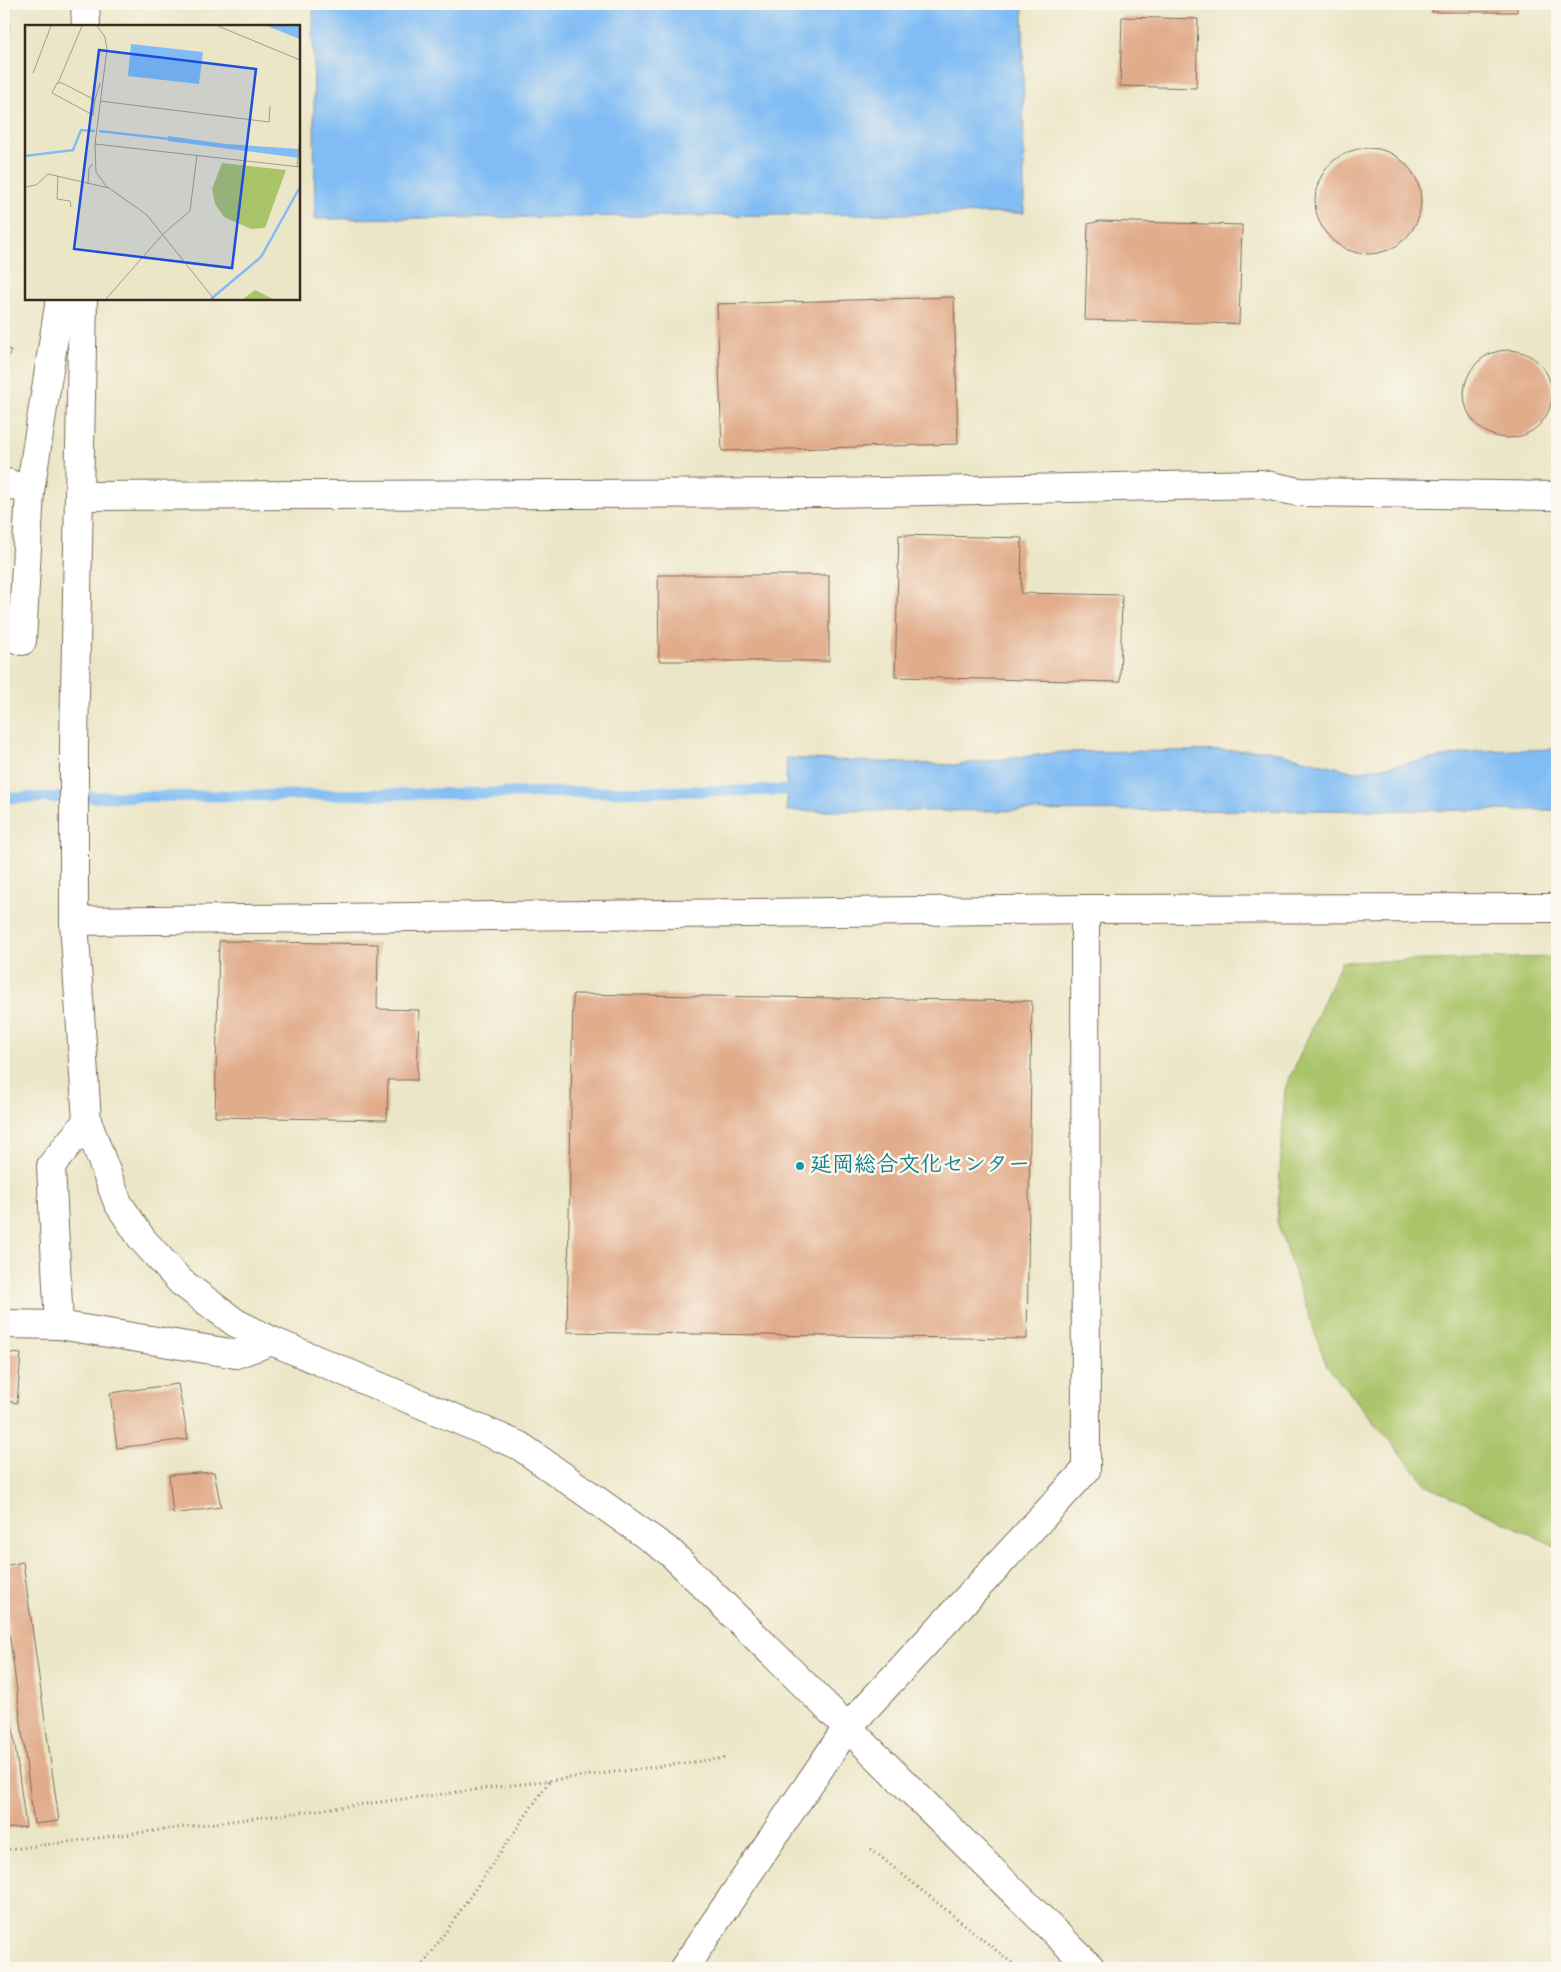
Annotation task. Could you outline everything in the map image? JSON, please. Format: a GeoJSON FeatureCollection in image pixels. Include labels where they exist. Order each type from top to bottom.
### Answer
{"type":"FeatureCollection","features":[{"type":"Feature","properties":{"kind":"street"},"geometry":{"type":"LineString","coordinates":[[85,4],[86,25]]}},
{"type":"Feature","properties":{"kind":"street"},"geometry":{"type":"LineString","coordinates":[[4,634],[22,641],[30,491],[60,300]]}},
{"type":"Feature","properties":{"kind":"street"},"geometry":{"type":"LineString","coordinates":[[83,300],[74,742],[74,921],[87,1121],[118,1203],[142,1239],[181,1282],[236,1323],[272,1341],[520,1446],[671,1553],[1091,1968]]}},
{"type":"Feature","properties":{"kind":"street"},"geometry":{"type":"LineString","coordinates":[[4,482],[30,491]]}},
{"type":"Feature","properties":{"kind":"street"},"geometry":{"type":"LineString","coordinates":[[79,496],[832,493],[1261,484],[1299,492],[1557,496]]}},
{"type":"Feature","properties":{"kind":"street"},"geometry":{"type":"LineString","coordinates":[[74,921],[1085,909],[1557,908]]}},
{"type":"Feature","properties":{"kind":"street"},"geometry":{"type":"LineString","coordinates":[[684,1968],[847,1728],[1086,1470],[1085,909]]}},
{"type":"Feature","properties":{"kind":"street"},"geometry":{"type":"LineString","coordinates":[[59,1324],[51,1166],[87,1121]]}},
{"type":"Feature","properties":{"kind":"street"},"geometry":{"type":"LineString","coordinates":[[4,1324],[59,1324],[236,1354],[272,1341]]}},
{"type":"Feature","properties":{"kind":"path"},"geometry":{"type":"LineString","coordinates":[[4,1850],[725,1758]]}},
{"type":"Feature","properties":{"kind":"path"},"geometry":{"type":"LineString","coordinates":[[421,1968],[550,1780]]}},
{"type":"Feature","properties":{"kind":"path"},"geometry":{"type":"LineString","coordinates":[[872,1849],[1018,1968]]}},
{"type":"Feature","properties":{"kind":"green space"},"geometry":{"type":"Polygon","coordinates":[[[1557,957],[1557,1547],[1427,1485],[1326,1365],[1277,1222],[1285,1089],[1341,962],[1557,957]]]}},
{"type":"Feature","properties":{"kind":"water"},"geometry":{"type":"Polygon","coordinates":[[[313,4],[1023,4],[1024,213],[315,219],[313,4]]]}},
{"type":"Feature","properties":{"kind":"water"},"geometry":{"type":"Polygon","coordinates":[[[1557,749],[1557,810],[787,811],[786,758],[954,765],[1062,752],[1268,750],[1355,772],[1478,751],[1557,749]]]}},
{"type":"Feature","properties":{"kind":"building"},"geometry":{"type":"Polygon","coordinates":[[[4,4],[10,4],[7,85],[4,85],[4,4]]]}},
{"type":"Feature","properties":{"kind":"building"},"geometry":{"type":"Polygon","coordinates":[[[1432,4],[1517,4],[1517,12],[1432,12],[1432,4]]]}},
{"type":"Feature","properties":{"kind":"building"},"geometry":{"type":"Polygon","coordinates":[[[1122,17],[1198,19],[1196,88],[1120,86],[1122,17]]]}},
{"type":"Feature","properties":{"kind":"building"},"geometry":{"type":"Polygon","coordinates":[[[1368,148],[1388,152],[1405,164],[1417,181],[1421,201],[1417,221],[1405,238],[1388,250],[1368,254],[1348,250],[1331,238],[1319,221],[1315,201],[1319,181],[1331,164],[1348,152],[1368,148]]]}},
{"type":"Feature","properties":{"kind":"building"},"geometry":{"type":"Polygon","coordinates":[[[1100,221],[1242,225],[1239,324],[1085,320],[1088,224],[1100,221]]]}},
{"type":"Feature","properties":{"kind":"building"},"geometry":{"type":"Polygon","coordinates":[[[954,297],[958,444],[722,451],[717,304],[954,297]]]}},
{"type":"Feature","properties":{"kind":"building"},"geometry":{"type":"Polygon","coordinates":[[[4,348],[11,350],[4,367],[4,348]]]}},
{"type":"Feature","properties":{"kind":"building"},"geometry":{"type":"Polygon","coordinates":[[[1508,350],[1525,354],[1539,363],[1548,377],[1552,394],[1548,411],[1539,425],[1525,434],[1508,438],[1491,434],[1477,425],[1468,411],[1464,394],[1468,377],[1477,363],[1491,354],[1508,350]]]}},
{"type":"Feature","properties":{"kind":"building"},"geometry":{"type":"Polygon","coordinates":[[[899,535],[1022,538],[1021,593],[1122,595],[1120,682],[895,677],[899,535]]]}},
{"type":"Feature","properties":{"kind":"building"},"geometry":{"type":"Polygon","coordinates":[[[658,575],[829,575],[829,661],[659,661],[658,575]]]}},
{"type":"Feature","properties":{"kind":"building"},"geometry":{"type":"Polygon","coordinates":[[[219,941],[378,944],[377,1009],[419,1010],[417,1080],[388,1080],[387,1120],[215,1117],[219,941]]]}},
{"type":"Feature","properties":{"kind":"building","name":"延岡総合文化センター"},"geometry":{"type":"Polygon","coordinates":[[[573,994],[1032,1001],[1027,1339],[567,1332],[573,994]]]}},
{"type":"Feature","properties":{"kind":"building"},"geometry":{"type":"Polygon","coordinates":[[[4,1352],[21,1354],[17,1403],[4,1400],[4,1352]]]}},
{"type":"Feature","properties":{"kind":"building"},"geometry":{"type":"Polygon","coordinates":[[[178,1384],[188,1439],[117,1448],[110,1393],[178,1384]]]}},
{"type":"Feature","properties":{"kind":"building"},"geometry":{"type":"Polygon","coordinates":[[[214,1472],[221,1507],[173,1514],[169,1475],[214,1472]]]}},
{"type":"Feature","properties":{"kind":"building"},"geometry":{"type":"Polygon","coordinates":[[[23,1562],[59,1821],[34,1824],[4,1591],[4,1566],[23,1562]]]}},
{"type":"Feature","properties":{"kind":"building"},"geometry":{"type":"Polygon","coordinates":[[[4,1664],[26,1827],[4,1829],[4,1664]]]}},
{"type":"Feature","properties":{"kind":"waterway"},"geometry":{"type":"LineString","coordinates":[[4,798],[802,790]]}},
{"type":"Feature","properties":{"kind":"place","name":"延岡総合文化センター"},"geometry":{"type":"Point","coordinates":[800,1166]}}]}
